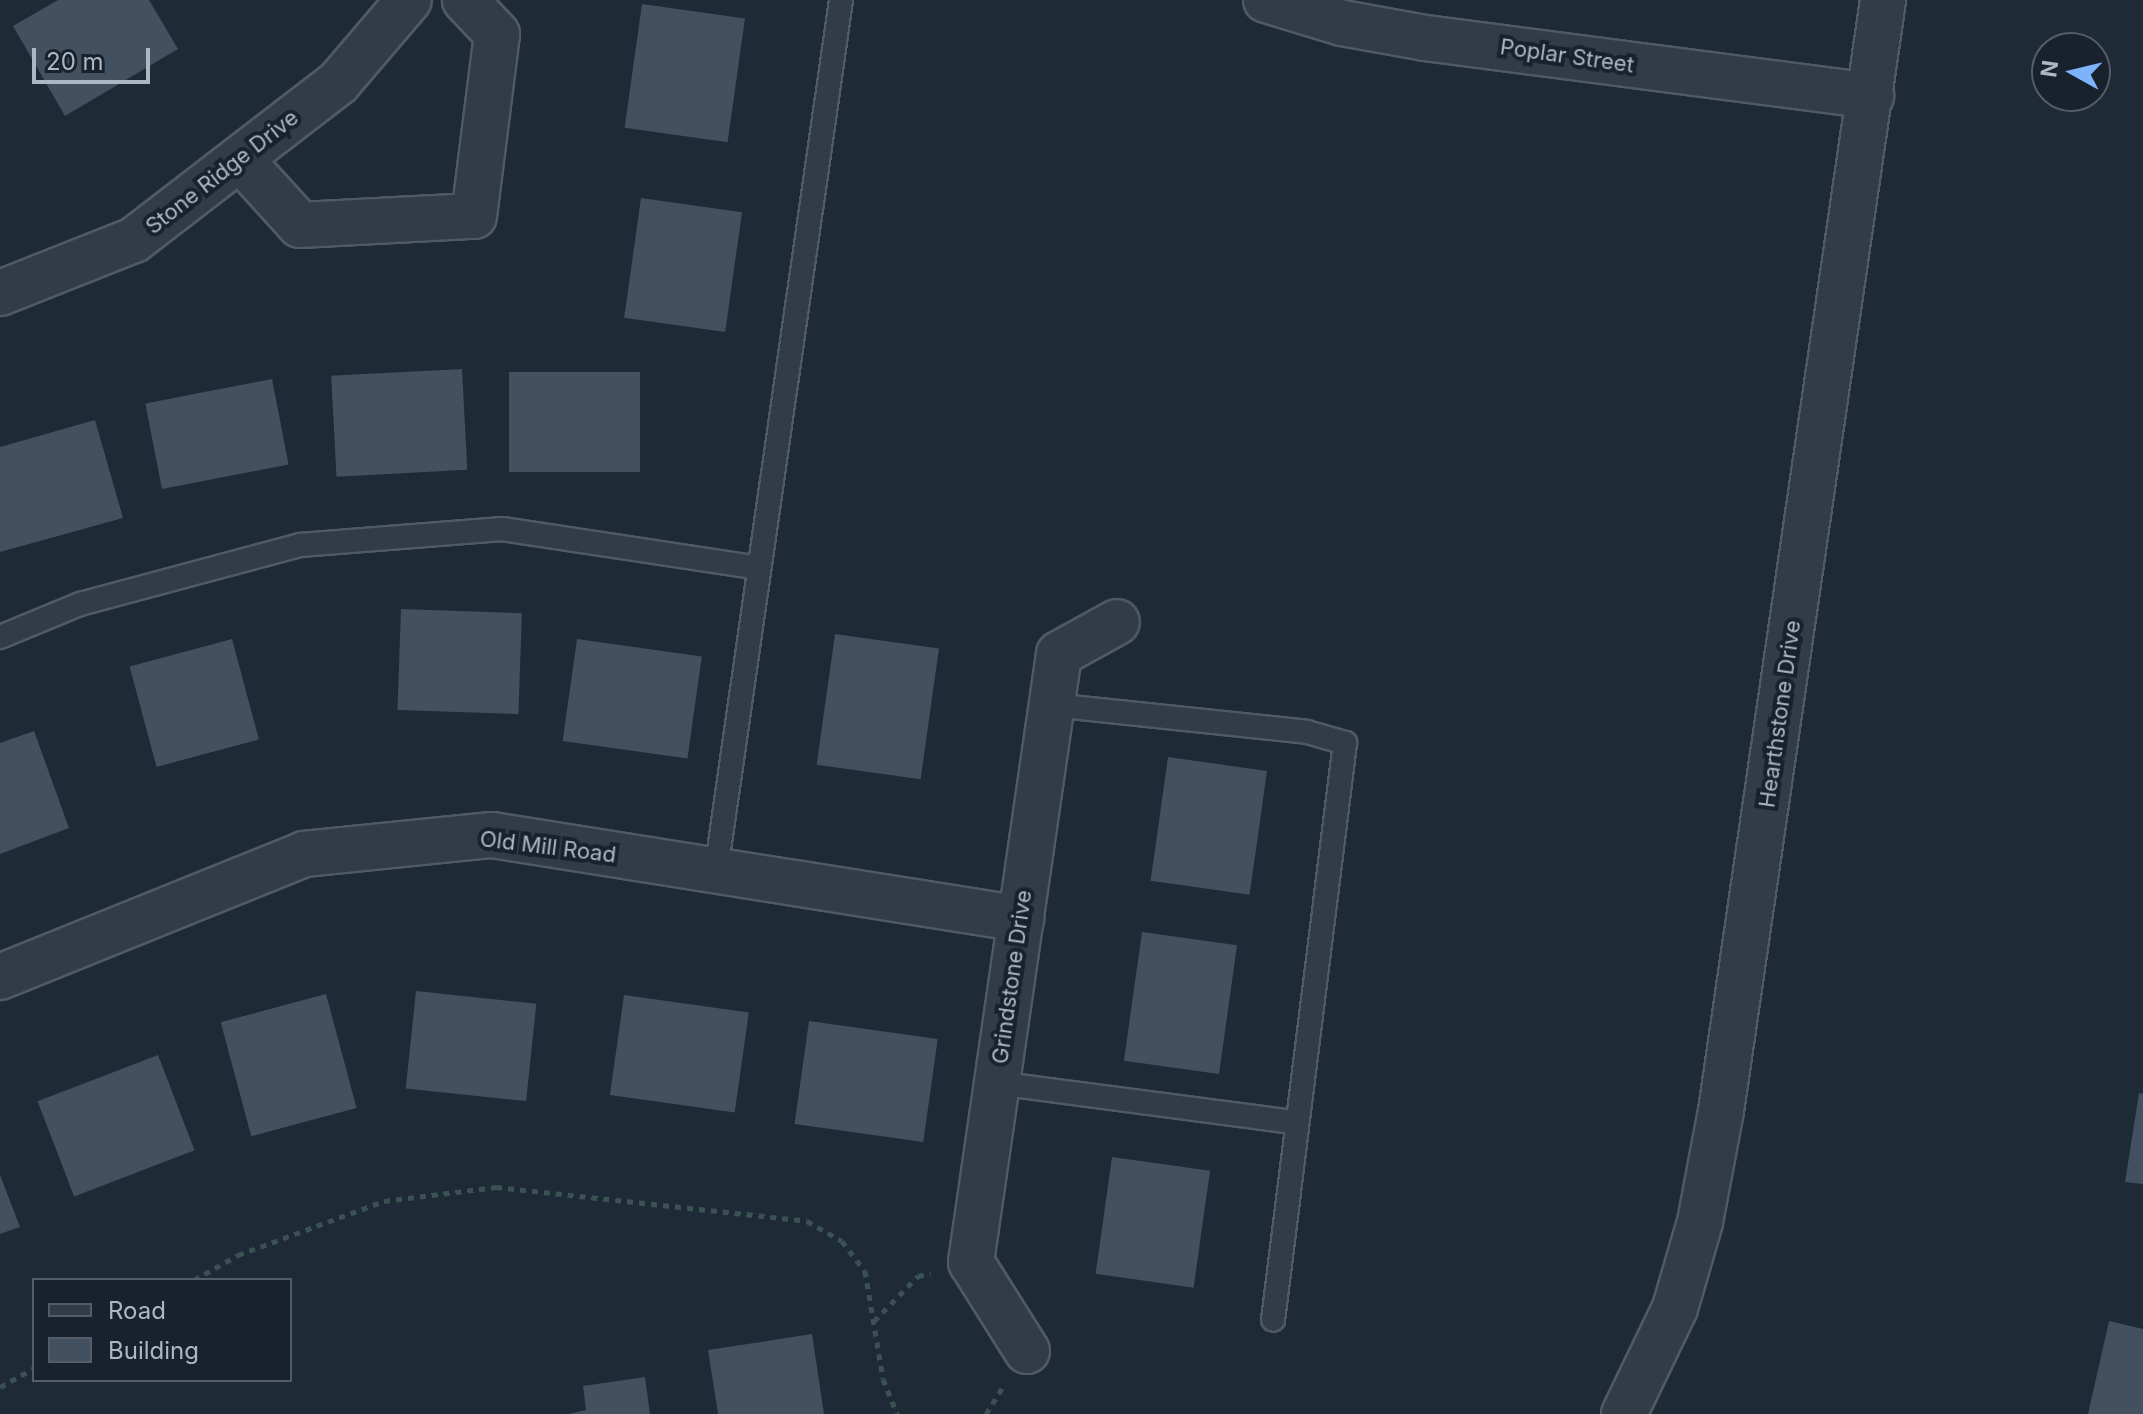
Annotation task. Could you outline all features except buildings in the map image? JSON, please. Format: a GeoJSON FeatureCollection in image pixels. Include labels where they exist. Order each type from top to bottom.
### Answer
{"type":"FeatureCollection","features":[{"type":"Feature","properties":{"kind":"street","name":"Stone Ridge Drive"},"geometry":{"type":"LineString","coordinates":[[0,293],[134,240],[338,83],[409,0]]}},
{"type":"Feature","properties":{"kind":"street"},"geometry":{"type":"LineString","coordinates":[[240,159],[300,225],[474,216],[497,34],[465,0]]}},
{"type":"Feature","properties":{"kind":"street","name":"Poplar Street"},"geometry":{"type":"LineString","coordinates":[[1266,0],[1342,23],[1425,38],[1871,96]]}},
{"type":"Feature","properties":{"kind":"street","name":"Hearthstone Drive"},"geometry":{"type":"LineString","coordinates":[[1624,1414],[1675,1308],[1700,1222],[1721,1111],[1883,0]]}},
{"type":"Feature","properties":{"kind":"street","name":"Grindstone Drive"},"geometry":{"type":"LineString","coordinates":[[971,1262],[1059,654],[1117,622]]}},
{"type":"Feature","properties":{"kind":"street","name":"Old Mill Road"},"geometry":{"type":"LineString","coordinates":[[0,977],[304,854],[492,835],[1021,919]]}},
{"type":"Feature","properties":{"kind":"street"},"geometry":{"type":"LineString","coordinates":[[971,1262],[1027,1351]]}},
{"type":"Feature","properties":{"kind":"lane"},"geometry":{"type":"LineString","coordinates":[[716,871],[841,0]]}},
{"type":"Feature","properties":{"kind":"lane"},"geometry":{"type":"LineString","coordinates":[[0,637],[80,604],[300,545],[502,529],[759,568]]}},
{"type":"Feature","properties":{"kind":"lane"},"geometry":{"type":"LineString","coordinates":[[1052,705],[1307,732],[1345,743],[1295,1122],[1273,1320]]}},
{"type":"Feature","properties":{"kind":"lane"},"geometry":{"type":"LineString","coordinates":[[997,1083],[1295,1122]]}},
{"type":"Feature","properties":{"kind":"path"},"geometry":{"type":"LineString","coordinates":[[198,1278],[238,1255],[384,1201],[496,1187],[807,1221],[842,1241],[865,1271],[883,1379],[897,1414]]}},
{"type":"Feature","properties":{"kind":"path"},"geometry":{"type":"LineString","coordinates":[[874,1321],[918,1276],[971,1262]]}},
{"type":"Feature","properties":{"kind":"path"},"geometry":{"type":"LineString","coordinates":[[0,1387],[32,1369]]}}]}
